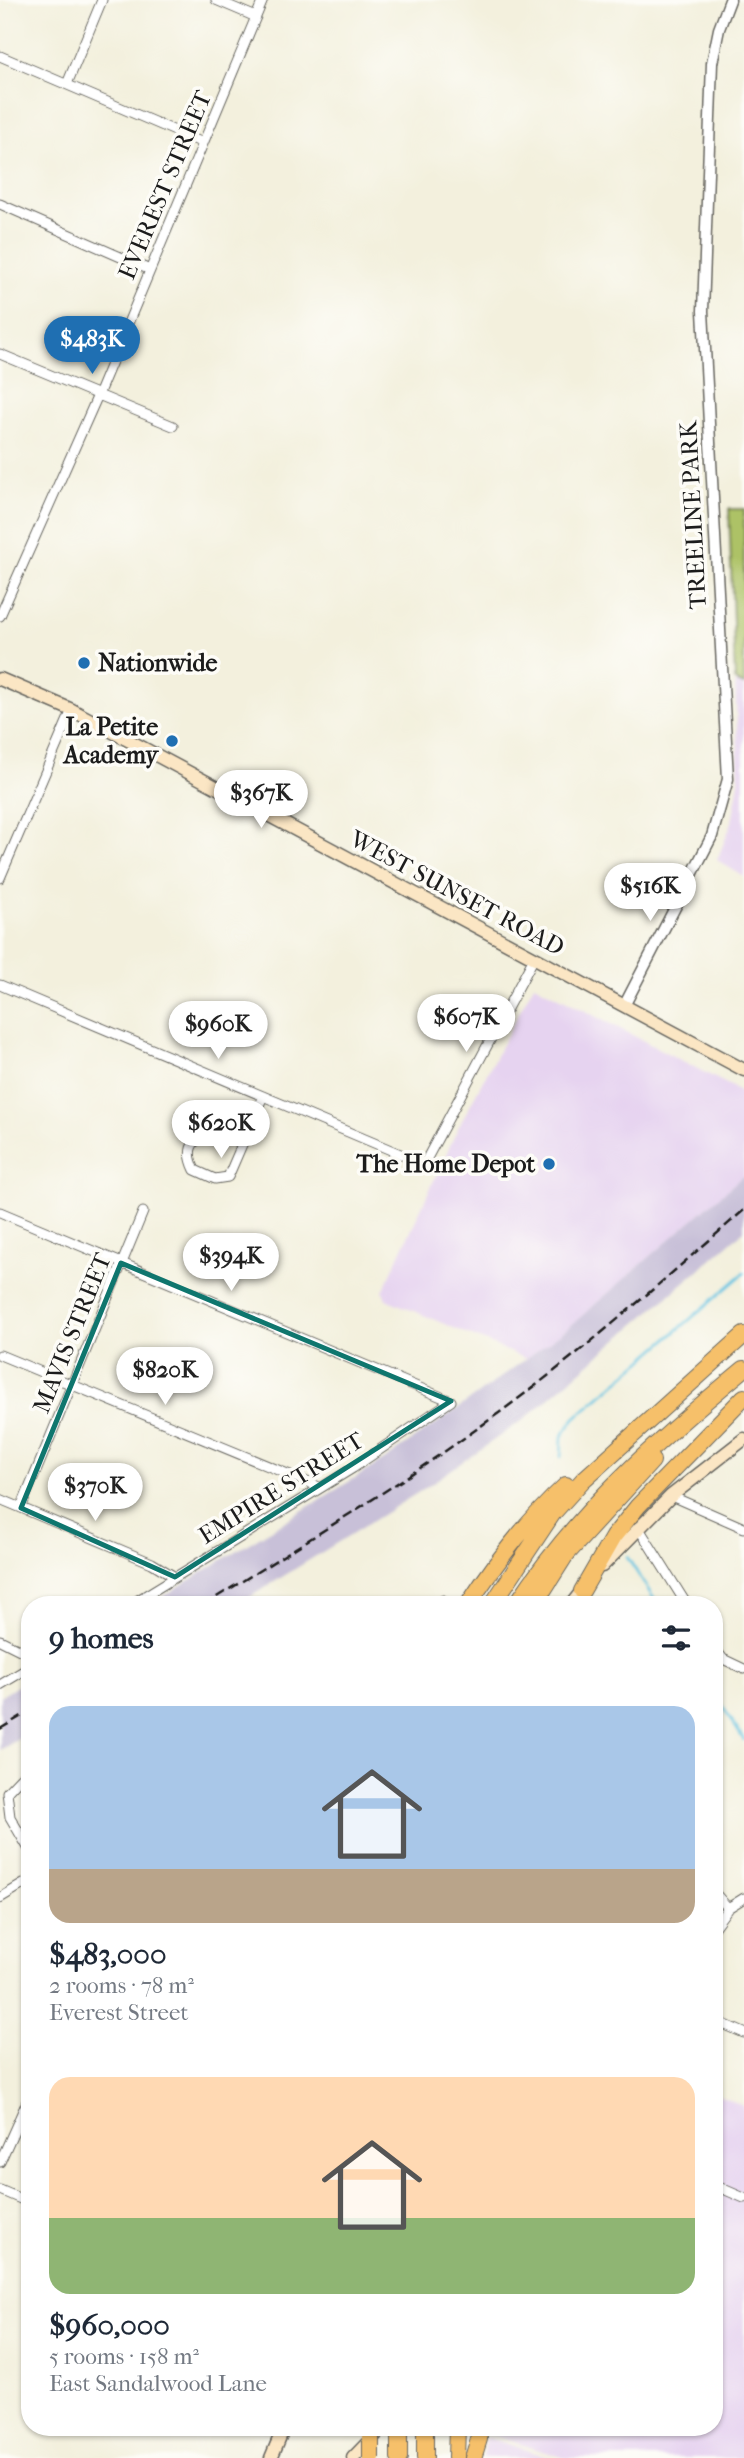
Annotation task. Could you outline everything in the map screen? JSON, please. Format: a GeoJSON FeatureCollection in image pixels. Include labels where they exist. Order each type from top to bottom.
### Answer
{"type":"FeatureCollection","features":[{"type":"Feature","properties":{"kind":"highway"},"geometry":{"type":"LineString","coordinates":[[498,1596],[553,1513],[621,1443],[744,1335]]}},
{"type":"Feature","properties":{"kind":"highway"},"geometry":{"type":"LineString","coordinates":[[522,1596],[543,1563],[596,1500],[744,1369]]}},
{"type":"Feature","properties":{"kind":"highway"},"geometry":{"type":"LineString","coordinates":[[540,1596],[565,1556],[592,1524],[725,1384]]}},
{"type":"Feature","properties":{"kind":"highway"},"geometry":{"type":"LineString","coordinates":[[582,1591],[613,1536],[638,1506],[744,1397]]}},
{"type":"Feature","properties":{"kind":"highway"},"geometry":{"type":"LineString","coordinates":[[474,1596],[532,1516],[582,1470],[621,1443]]}},
{"type":"Feature","properties":{"kind":"highway"},"geometry":{"type":"LineString","coordinates":[[399,2436],[399,2458]]}},
{"type":"Feature","properties":{"kind":"highway"},"geometry":{"type":"LineString","coordinates":[[425,2436],[425,2458]]}},
{"type":"Feature","properties":{"kind":"highway"},"geometry":{"type":"LineString","coordinates":[[456,2458],[457,2436]]}},
{"type":"Feature","properties":{"kind":"highway"},"geometry":{"type":"LineString","coordinates":[[475,2458],[479,2436]]}},
{"type":"Feature","properties":{"kind":"main road","name":"WEST SUNSET ROAD"},"geometry":{"type":"LineString","coordinates":[[0,679],[72,710],[744,1070]]}},
{"type":"Feature","properties":{"kind":"main road"},"geometry":{"type":"LineString","coordinates":[[578,1596],[638,1527],[671,1496],[744,1439]]}},
{"type":"Feature","properties":{"kind":"main road"},"geometry":{"type":"LineString","coordinates":[[271,2458],[280,2436]]}},
{"type":"Feature","properties":{"kind":"main road"},"geometry":{"type":"LineString","coordinates":[[353,2458],[369,2452],[378,2436]]}},
{"type":"Feature","properties":{"kind":"street"},"geometry":{"type":"LineString","coordinates":[[67,84],[102,0]]}},
{"type":"Feature","properties":{"kind":"street"},"geometry":{"type":"LineString","coordinates":[[216,0],[256,17]]}},
{"type":"Feature","properties":{"kind":"street","name":"EVEREST STREET"},"geometry":{"type":"LineString","coordinates":[[0,616],[99,395],[263,0]]}},
{"type":"Feature","properties":{"kind":"street","name":"TREELINE PARK"},"geometry":{"type":"LineString","coordinates":[[624,1006],[712,836],[728,779],[703,311],[712,63],[719,29],[730,0]]}},
{"type":"Feature","properties":{"kind":"street"},"geometry":{"type":"LineString","coordinates":[[0,56],[203,143]]}},
{"type":"Feature","properties":{"kind":"street"},"geometry":{"type":"LineString","coordinates":[[0,204],[150,270]]}},
{"type":"Feature","properties":{"kind":"street"},"geometry":{"type":"LineString","coordinates":[[0,354],[173,426]]}},
{"type":"Feature","properties":{"kind":"street"},"geometry":{"type":"LineString","coordinates":[[0,878],[72,710]]}},
{"type":"Feature","properties":{"kind":"street"},"geometry":{"type":"LineString","coordinates":[[0,985],[424,1164],[534,958]]}},
{"type":"Feature","properties":{"kind":"street"},"geometry":{"type":"LineString","coordinates":[[244,1134],[214,1131],[204,1135],[195,1143],[192,1152],[191,1161],[195,1170],[215,1179],[228,1177],[237,1162],[244,1134],[263,1097]]}},
{"type":"Feature","properties":{"kind":"street"},"geometry":{"type":"LineString","coordinates":[[0,1212],[121,1264]]}},
{"type":"Feature","properties":{"kind":"street","name":"MAVIS STREET"},"geometry":{"type":"LineString","coordinates":[[21,1508],[143,1212]]}},
{"type":"Feature","properties":{"kind":"street","name":"EMPIRE STREET"},"geometry":{"type":"LineString","coordinates":[[121,1264],[451,1401],[353,1468],[144,1596]]}},
{"type":"Feature","properties":{"kind":"street"},"geometry":{"type":"LineString","coordinates":[[0,1355],[319,1487]]}},
{"type":"Feature","properties":{"kind":"street"},"geometry":{"type":"LineString","coordinates":[[671,1496],[744,1528]]}},
{"type":"Feature","properties":{"kind":"street"},"geometry":{"type":"LineString","coordinates":[[0,1499],[152,1563],[174,1577]]}},
{"type":"Feature","properties":{"kind":"street"},"geometry":{"type":"LineString","coordinates":[[638,1527],[681,1596]]}},
{"type":"Feature","properties":{"kind":"street"},"geometry":{"type":"LineString","coordinates":[[0,1640],[21,1650]]}},
{"type":"Feature","properties":{"kind":"street"},"geometry":{"type":"LineString","coordinates":[[723,1658],[744,1669]]}},
{"type":"Feature","properties":{"kind":"street"},"geometry":{"type":"LineString","coordinates":[[0,1685],[21,1672]]}},
{"type":"Feature","properties":{"kind":"street"},"geometry":{"type":"LineString","coordinates":[[21,1777],[7,1792],[10,1817],[21,1836]]}},
{"type":"Feature","properties":{"kind":"street"},"geometry":{"type":"LineString","coordinates":[[0,1898],[21,1885]]}},
{"type":"Feature","properties":{"kind":"street"},"geometry":{"type":"LineString","coordinates":[[723,1915],[728,1908],[744,1898]]}},
{"type":"Feature","properties":{"kind":"street"},"geometry":{"type":"LineString","coordinates":[[723,1902],[728,1908]]}},
{"type":"Feature","properties":{"kind":"street"},"geometry":{"type":"LineString","coordinates":[[723,2024],[744,2033]]}},
{"type":"Feature","properties":{"kind":"street"},"geometry":{"type":"LineString","coordinates":[[0,2162],[21,2115]]}},
{"type":"Feature","properties":{"kind":"street"},"geometry":{"type":"LineString","coordinates":[[723,2189],[744,2198]]}},
{"type":"Feature","properties":{"kind":"street"},"geometry":{"type":"LineString","coordinates":[[0,2190],[21,2199]]}},
{"type":"Feature","properties":{"kind":"highlighted area"},"geometry":{"type":"Polygon","coordinates":[[[121,1263],[451,1401],[175,1577],[21,1508],[121,1263]]]}},
{"type":"Feature","properties":{"kind":"shaded area"},"geometry":{"type":"Polygon","coordinates":[[[735,681],[744,685],[744,877],[717,860],[732,822],[739,782],[735,681]]]}},
{"type":"Feature","properties":{"kind":"shaded area"},"geometry":{"type":"Polygon","coordinates":[[[534,984],[744,1093],[744,1175],[568,1328],[526,1359],[386,1299],[383,1291],[459,1126],[534,984]]]}},
{"type":"Feature","properties":{"kind":"shaded area"},"geometry":{"type":"Polygon","coordinates":[[[744,1175],[744,1231],[527,1417],[419,1492],[251,1596],[164,1596],[384,1460],[568,1328],[744,1175]]]}},
{"type":"Feature","properties":{"kind":"shaded area"},"geometry":{"type":"Polygon","coordinates":[[[21,1684],[21,1737],[0,1750],[0,1697],[21,1684]]]}},
{"type":"Feature","properties":{"kind":"shaded area"},"geometry":{"type":"Polygon","coordinates":[[[723,2097],[744,2106],[744,2458],[565,2458],[494,2436],[723,2436],[723,2097]]]}},
{"type":"Feature","properties":{"kind":"shaded area"},"geometry":{"type":"Polygon","coordinates":[[[486,2437],[551,2458],[483,2458],[486,2437]]]}},
{"type":"Feature","properties":{"kind":"green space"},"geometry":{"type":"Polygon","coordinates":[[[729,509],[744,509],[744,685],[735,681],[729,509]]]}},
{"type":"Feature","properties":{"kind":"waterway"},"geometry":{"type":"LineString","coordinates":[[561,1457],[562,1436],[575,1418],[744,1273]]}},
{"type":"Feature","properties":{"kind":"waterway"},"geometry":{"type":"LineString","coordinates":[[627,1557],[652,1596]]}},
{"type":"Feature","properties":{"kind":"waterway"},"geometry":{"type":"LineString","coordinates":[[723,1707],[744,1740]]}},
{"type":"Feature","properties":{"kind":"railway"},"geometry":{"type":"LineString","coordinates":[[218,1596],[395,1484],[507,1407],[598,1336],[744,1210]]}},
{"type":"Feature","properties":{"kind":"railway"},"geometry":{"type":"LineString","coordinates":[[0,1729],[21,1716]]}},
{"type":"Feature","properties":{"kind":"place","name":"Nationwide"},"geometry":{"type":"Point","coordinates":[84,663]}},
{"type":"Feature","properties":{"kind":"place","name":"La Petite Academy"},"geometry":{"type":"Point","coordinates":[172,741]}},
{"type":"Feature","properties":{"kind":"place","name":"The Home Depot"},"geometry":{"type":"Point","coordinates":[549,1164]}}]}
